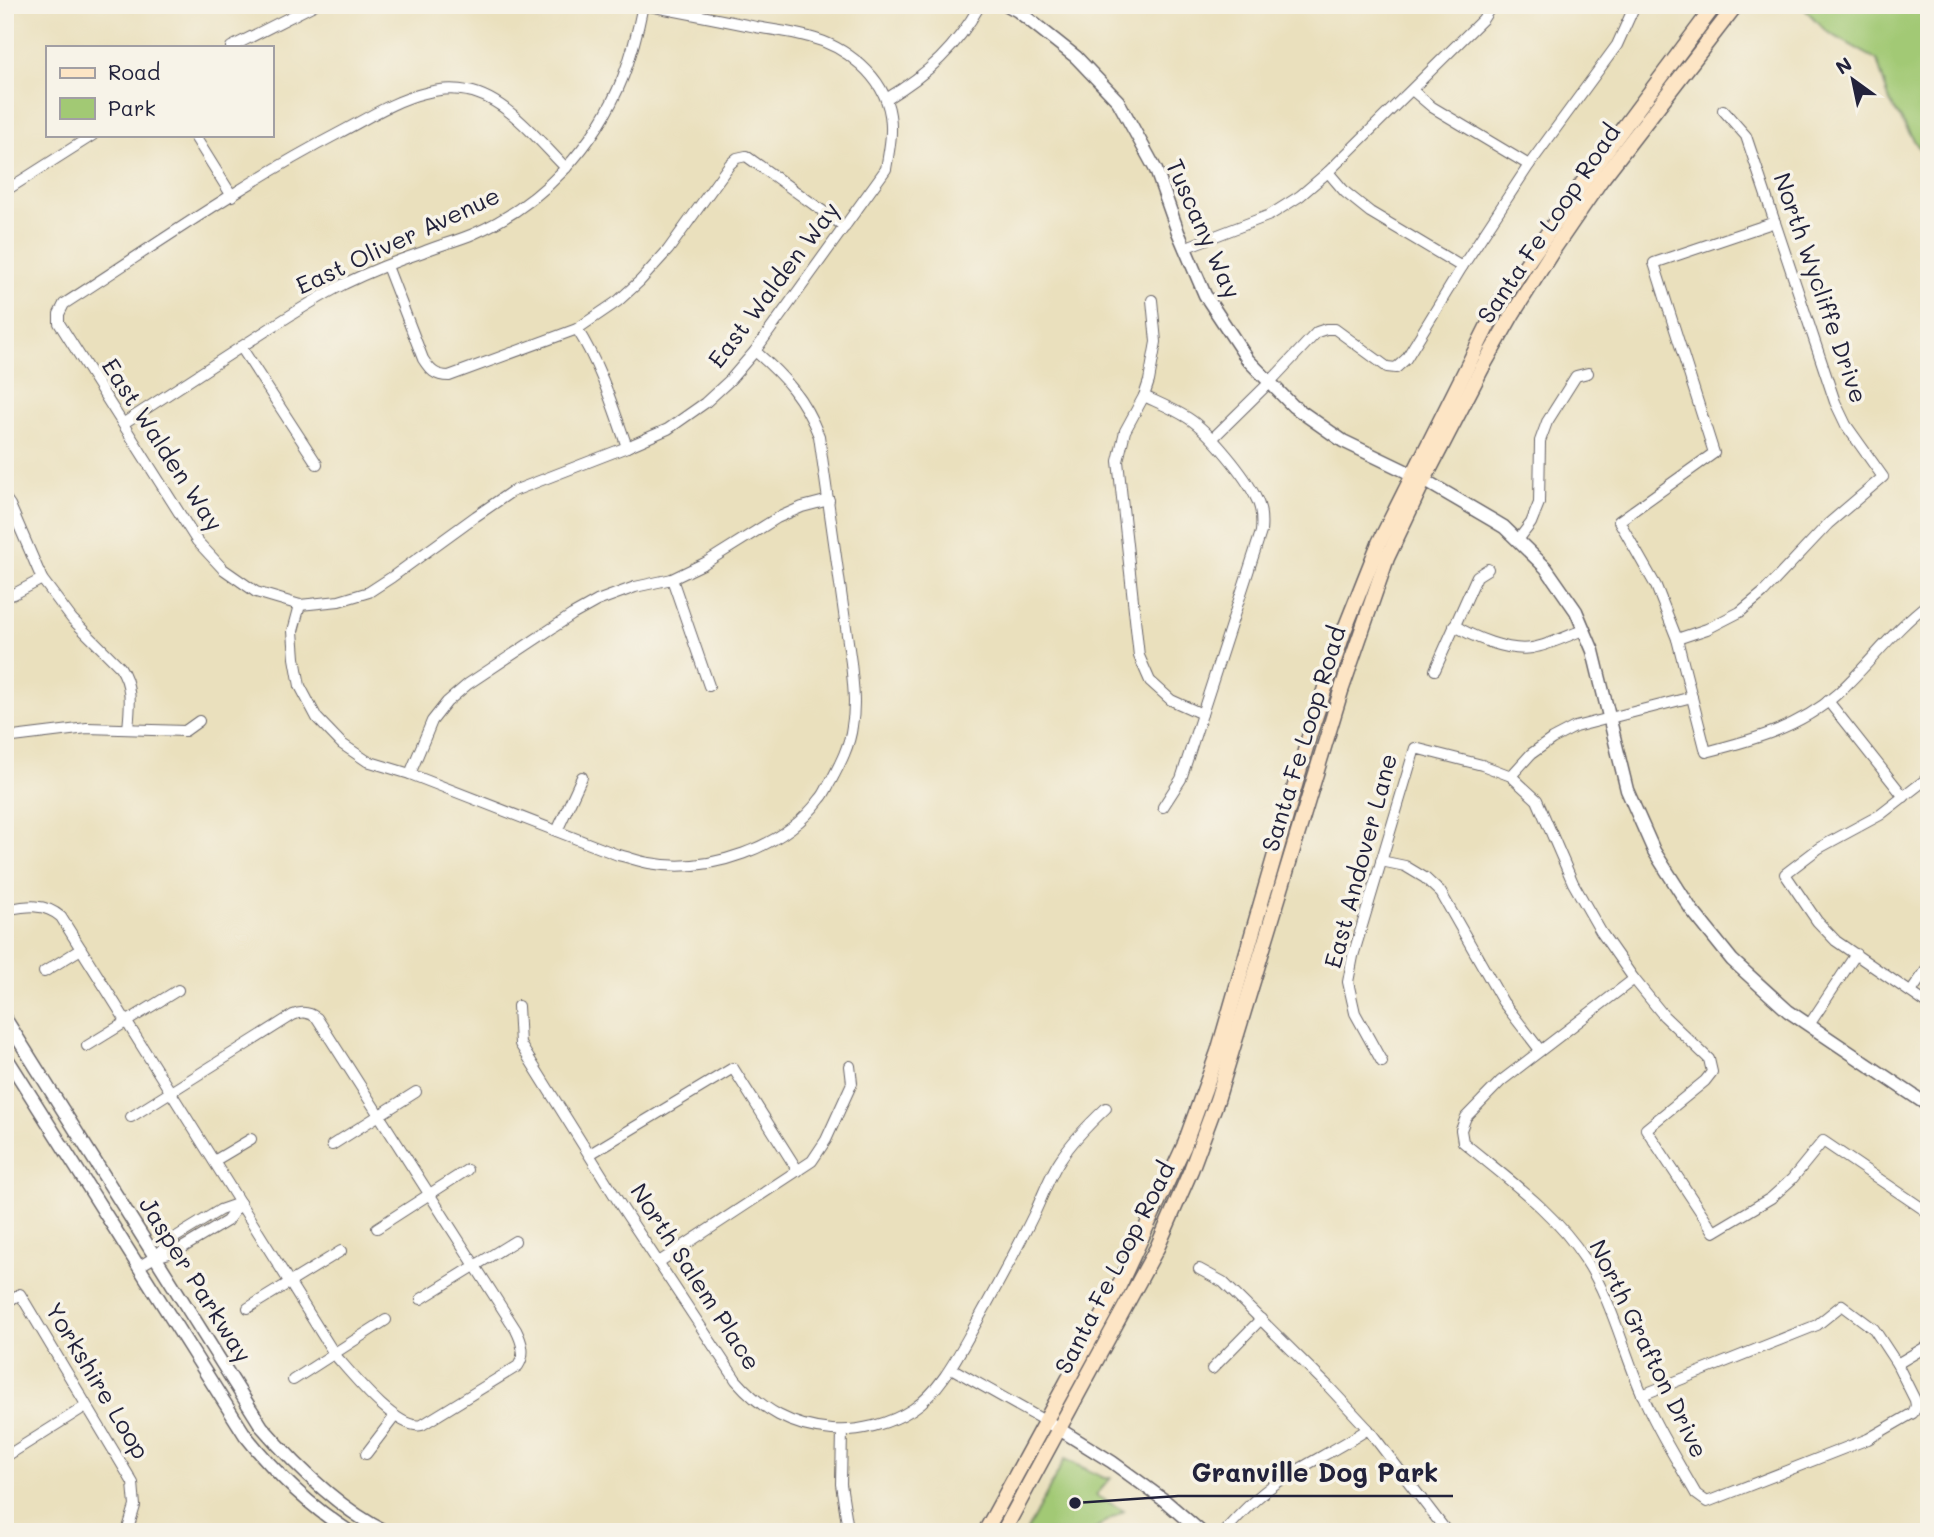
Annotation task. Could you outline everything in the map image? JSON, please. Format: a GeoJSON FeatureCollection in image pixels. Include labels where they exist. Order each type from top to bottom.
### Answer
{"type":"FeatureCollection","features":[{"type":"Feature","properties":{"kind":"main road","name":"Santa Fe Loop Road"},"geometry":{"type":"LineString","coordinates":[[1003,1532],[1157,1248],[1191,1170],[1217,1100],[1341,691],[1387,558],[1418,477],[1498,305],[1588,175],[1715,5]]}},
{"type":"Feature","properties":{"kind":"main road","name":"Santa Fe Loop Road"},"geometry":{"type":"LineString","coordinates":[[985,1532],[1118,1288],[1184,1146],[1222,1039],[1315,718],[1379,543],[1512,315],[1555,247],[1601,180],[1736,5]]}},
{"type":"Feature","properties":{"kind":"street"},"geometry":{"type":"LineString","coordinates":[[233,46],[314,5]]}},
{"type":"Feature","properties":{"kind":"street"},"geometry":{"type":"LineString","coordinates":[[644,5],[810,37],[840,48],[862,65],[886,99],[930,70],[969,26],[980,5]]}},
{"type":"Feature","properties":{"kind":"street","name":"East Oliver Avenue"},"geometry":{"type":"LineString","coordinates":[[124,423],[304,306],[387,266],[473,234],[511,214],[541,192],[590,140],[607,111],[623,78],[644,5]]}},
{"type":"Feature","properties":{"kind":"street","name":"Tuscany Way"},"geometry":{"type":"LineString","coordinates":[[1007,5],[1076,57],[1118,101],[1156,170],[1184,248],[1205,295],[1248,360],[1270,383],[1293,406],[1343,441],[1418,477],[1504,527],[1546,568],[1576,611],[1592,652],[1627,790],[1654,851],[1692,909],[1732,960],[1788,1011],[1929,1106]]}},
{"type":"Feature","properties":{"kind":"street"},"geometry":{"type":"LineString","coordinates":[[1184,248],[1270,215],[1300,196],[1412,90],[1483,19],[1492,5]]}},
{"type":"Feature","properties":{"kind":"street"},"geometry":{"type":"LineString","coordinates":[[1213,438],[1270,383],[1317,332],[1335,329],[1387,367],[1395,368],[1406,359],[1462,267],[1530,165],[1618,45],[1635,5]]}},
{"type":"Feature","properties":{"kind":"street"},"geometry":{"type":"LineString","coordinates":[[195,136],[232,196],[306,150],[392,105],[425,93],[450,89],[488,97],[506,108],[566,168]]}},
{"type":"Feature","properties":{"kind":"street"},"geometry":{"type":"LineString","coordinates":[[1412,90],[1432,107],[1530,165]]}},
{"type":"Feature","properties":{"kind":"street","name":"East Walden Way"},"geometry":{"type":"LineString","coordinates":[[232,196],[64,304],[58,314],[59,323],[197,541],[223,569],[256,592],[300,605],[339,601],[369,592],[512,492],[668,429],[730,380],[755,352],[886,169],[891,141],[886,99]]}},
{"type":"Feature","properties":{"kind":"street","name":"North Wycliffe Drive"},"geometry":{"type":"LineString","coordinates":[[1677,639],[1707,629],[1740,612],[1763,593],[1828,524],[1883,477],[1846,425],[1835,402],[1746,136],[1723,110]]}},
{"type":"Feature","properties":{"kind":"street"},"geometry":{"type":"LineString","coordinates":[[5,191],[91,136]]}},
{"type":"Feature","properties":{"kind":"street"},"geometry":{"type":"LineString","coordinates":[[387,266],[423,359],[430,370],[440,376],[449,376],[577,329],[618,302],[668,250],[737,158],[746,156],[845,227]]}},
{"type":"Feature","properties":{"kind":"street"},"geometry":{"type":"LineString","coordinates":[[1328,172],[1345,192],[1370,212],[1462,267]]}},
{"type":"Feature","properties":{"kind":"street"},"geometry":{"type":"LineString","coordinates":[[1775,222],[1654,263],[1714,453],[1619,521],[1656,586],[1677,639],[1706,752],[1757,739],[1808,716],[1836,695],[1913,615],[1929,603]]}},
{"type":"Feature","properties":{"kind":"street"},"geometry":{"type":"LineString","coordinates":[[1152,300],[1156,342],[1144,396],[1125,431],[1118,461],[1139,656],[1150,681],[1171,700],[1202,714]]}},
{"type":"Feature","properties":{"kind":"street"},"geometry":{"type":"LineString","coordinates":[[577,329],[599,373],[627,447]]}},
{"type":"Feature","properties":{"kind":"street"},"geometry":{"type":"LineString","coordinates":[[241,347],[317,464]]}},
{"type":"Feature","properties":{"kind":"street"},"geometry":{"type":"LineString","coordinates":[[300,605],[293,631],[300,686],[317,718],[342,744],[367,761],[410,774],[618,855],[650,863],[691,865],[728,860],[764,845],[797,823],[820,799],[841,763],[852,728],[854,700],[819,436],[813,420],[793,388],[755,352]]}},
{"type":"Feature","properties":{"kind":"street"},"geometry":{"type":"LineString","coordinates":[[1518,540],[1531,523],[1539,503],[1540,441],[1547,422],[1576,376],[1588,373]]}},
{"type":"Feature","properties":{"kind":"street"},"geometry":{"type":"LineString","coordinates":[[1144,396],[1190,419],[1213,438],[1252,490],[1262,518],[1261,532],[1181,779],[1163,807]]}},
{"type":"Feature","properties":{"kind":"street"},"geometry":{"type":"LineString","coordinates":[[5,498],[42,579],[72,619],[126,676],[130,694],[128,729]]}},
{"type":"Feature","properties":{"kind":"street"},"geometry":{"type":"LineString","coordinates":[[410,774],[432,721],[447,702],[468,684],[572,615],[597,601],[635,587],[672,579],[705,563],[777,518],[802,507],[829,500]]}},
{"type":"Feature","properties":{"kind":"street"},"geometry":{"type":"LineString","coordinates":[[1435,670],[1476,576],[1488,569]]}},
{"type":"Feature","properties":{"kind":"street"},"geometry":{"type":"LineString","coordinates":[[5,597],[42,579]]}},
{"type":"Feature","properties":{"kind":"street"},"geometry":{"type":"LineString","coordinates":[[672,579],[709,687]]}},
{"type":"Feature","properties":{"kind":"street"},"geometry":{"type":"LineString","coordinates":[[1454,625],[1468,634],[1515,648],[1532,648],[1583,630]]}},
{"type":"Feature","properties":{"kind":"street"},"geometry":{"type":"LineString","coordinates":[[1692,697],[1575,727],[1531,754],[1511,776],[1536,800],[1573,883],[1601,932],[1664,1016],[1709,1059],[1712,1072],[1705,1081],[1646,1129],[1714,1232],[1771,1198],[1792,1179],[1823,1141],[1929,1213]]}},
{"type":"Feature","properties":{"kind":"street"},"geometry":{"type":"LineString","coordinates":[[1828,701],[1904,797]]}},
{"type":"Feature","properties":{"kind":"street"},"geometry":{"type":"LineString","coordinates":[[5,738],[87,728],[185,731],[199,721]]}},
{"type":"Feature","properties":{"kind":"street","name":"East Andover Lane"},"geometry":{"type":"LineString","coordinates":[[1382,1062],[1355,1013],[1348,982],[1353,956],[1415,748],[1482,765],[1511,776]]}},
{"type":"Feature","properties":{"kind":"street"},"geometry":{"type":"LineString","coordinates":[[1929,776],[1880,815],[1819,848],[1785,874],[1817,921],[1836,941],[1929,1005]]}},
{"type":"Feature","properties":{"kind":"street"},"geometry":{"type":"LineString","coordinates":[[557,831],[582,777]]}},
{"type":"Feature","properties":{"kind":"street"},"geometry":{"type":"LineString","coordinates":[[1381,861],[1405,866],[1425,878],[1441,893],[1503,1002],[1540,1050],[1634,979]]}},
{"type":"Feature","properties":{"kind":"street"},"geometry":{"type":"LineString","coordinates":[[5,910],[35,905],[53,910],[61,917],[82,948],[172,1092],[240,1203],[335,1355],[395,1416],[411,1425],[422,1425],[518,1366],[523,1348],[516,1330],[312,1014],[301,1012],[293,1015],[172,1092],[131,1116]]}},
{"type":"Feature","properties":{"kind":"street"},"geometry":{"type":"LineString","coordinates":[[44,972],[82,948]]}},
{"type":"Feature","properties":{"kind":"street"},"geometry":{"type":"LineString","coordinates":[[1809,1025],[1856,954]]}},
{"type":"Feature","properties":{"kind":"street"},"geometry":{"type":"LineString","coordinates":[[1911,992],[1929,966]]}},
{"type":"Feature","properties":{"kind":"street"},"geometry":{"type":"LineString","coordinates":[[87,1046],[178,990]]}},
{"type":"Feature","properties":{"kind":"street","name":"North Salem Place"},"geometry":{"type":"LineString","coordinates":[[518,1006],[520,1044],[623,1209],[736,1381],[752,1399],[798,1424],[823,1429],[842,1431],[880,1424],[915,1408],[933,1389],[951,1368],[1013,1258],[1059,1161],[1083,1130],[1106,1108]]}},
{"type":"Feature","properties":{"kind":"street","name":"Jasper Parkway"},"geometry":{"type":"LineString","coordinates":[[5,1018],[262,1427],[307,1474],[346,1507],[386,1532]]}},
{"type":"Feature","properties":{"kind":"street","name":"North Grafton Drive"},"geometry":{"type":"LineString","coordinates":[[1540,1050],[1501,1081],[1466,1117],[1461,1130],[1463,1142],[1546,1210],[1586,1260],[1605,1297],[1651,1415],[1696,1494],[1707,1502],[1868,1438],[1913,1413],[1915,1400],[1897,1364]]}},
{"type":"Feature","properties":{"kind":"street","name":"Jasper Parkway"},"geometry":{"type":"LineString","coordinates":[[5,1055],[245,1435],[266,1462],[290,1486],[349,1532]]}},
{"type":"Feature","properties":{"kind":"street"},"geometry":{"type":"LineString","coordinates":[[659,1262],[811,1161],[827,1140],[852,1083],[850,1066]]}},
{"type":"Feature","properties":{"kind":"street"},"geometry":{"type":"LineString","coordinates":[[590,1154],[733,1068],[798,1171]]}},
{"type":"Feature","properties":{"kind":"street"},"geometry":{"type":"LineString","coordinates":[[332,1145],[416,1092]]}},
{"type":"Feature","properties":{"kind":"street"},"geometry":{"type":"LineString","coordinates":[[214,1161],[251,1139]]}},
{"type":"Feature","properties":{"kind":"street"},"geometry":{"type":"LineString","coordinates":[[377,1228],[467,1170]]}},
{"type":"Feature","properties":{"kind":"street"},"geometry":{"type":"LineString","coordinates":[[138,1267],[155,1257],[171,1240],[220,1210],[240,1203]]}},
{"type":"Feature","properties":{"kind":"street"},"geometry":{"type":"LineString","coordinates":[[421,1299],[515,1241]]}},
{"type":"Feature","properties":{"kind":"street"},"geometry":{"type":"LineString","coordinates":[[248,1308],[341,1251]]}},
{"type":"Feature","properties":{"kind":"street"},"geometry":{"type":"LineString","coordinates":[[1199,1269],[1223,1282],[1328,1385],[1368,1429],[1447,1532]]}},
{"type":"Feature","properties":{"kind":"street","name":"Yorkshire Loop"},"geometry":{"type":"LineString","coordinates":[[5,1303],[20,1294],[133,1483],[135,1506],[127,1532]]}},
{"type":"Feature","properties":{"kind":"street"},"geometry":{"type":"LineString","coordinates":[[1642,1395],[1817,1325],[1842,1305],[1874,1329],[1897,1364],[1929,1345]]}},
{"type":"Feature","properties":{"kind":"street"},"geometry":{"type":"LineString","coordinates":[[293,1380],[386,1320]]}},
{"type":"Feature","properties":{"kind":"street"},"geometry":{"type":"LineString","coordinates":[[1212,1369],[1261,1320]]}},
{"type":"Feature","properties":{"kind":"street"},"geometry":{"type":"LineString","coordinates":[[951,1368],[1059,1428],[1123,1469],[1202,1532]]}},
{"type":"Feature","properties":{"kind":"street"},"geometry":{"type":"LineString","coordinates":[[5,1457],[86,1406]]}},
{"type":"Feature","properties":{"kind":"street"},"geometry":{"type":"LineString","coordinates":[[366,1454],[395,1416]]}},
{"type":"Feature","properties":{"kind":"street"},"geometry":{"type":"LineString","coordinates":[[1223,1532],[1272,1486],[1368,1429]]}},
{"type":"Feature","properties":{"kind":"street"},"geometry":{"type":"LineString","coordinates":[[842,1431],[841,1484],[848,1523],[846,1532]]}},
{"type":"Feature","properties":{"kind":"green space"},"geometry":{"type":"Polygon","coordinates":[[[1801,5],[1929,5],[1929,164],[1890,102],[1877,60],[1826,31],[1801,5]]]}},
{"type":"Feature","properties":{"kind":"green space"},"geometry":{"type":"Polygon","coordinates":[[[1065,1459],[1104,1478],[1111,1478],[1096,1495],[1124,1511],[1089,1532],[1026,1532],[1065,1459]]]}},
{"type":"Feature","properties":{"kind":"place","name":"Granville Dog Park"},"geometry":{"type":"Point","coordinates":[1075,1503]}}]}
